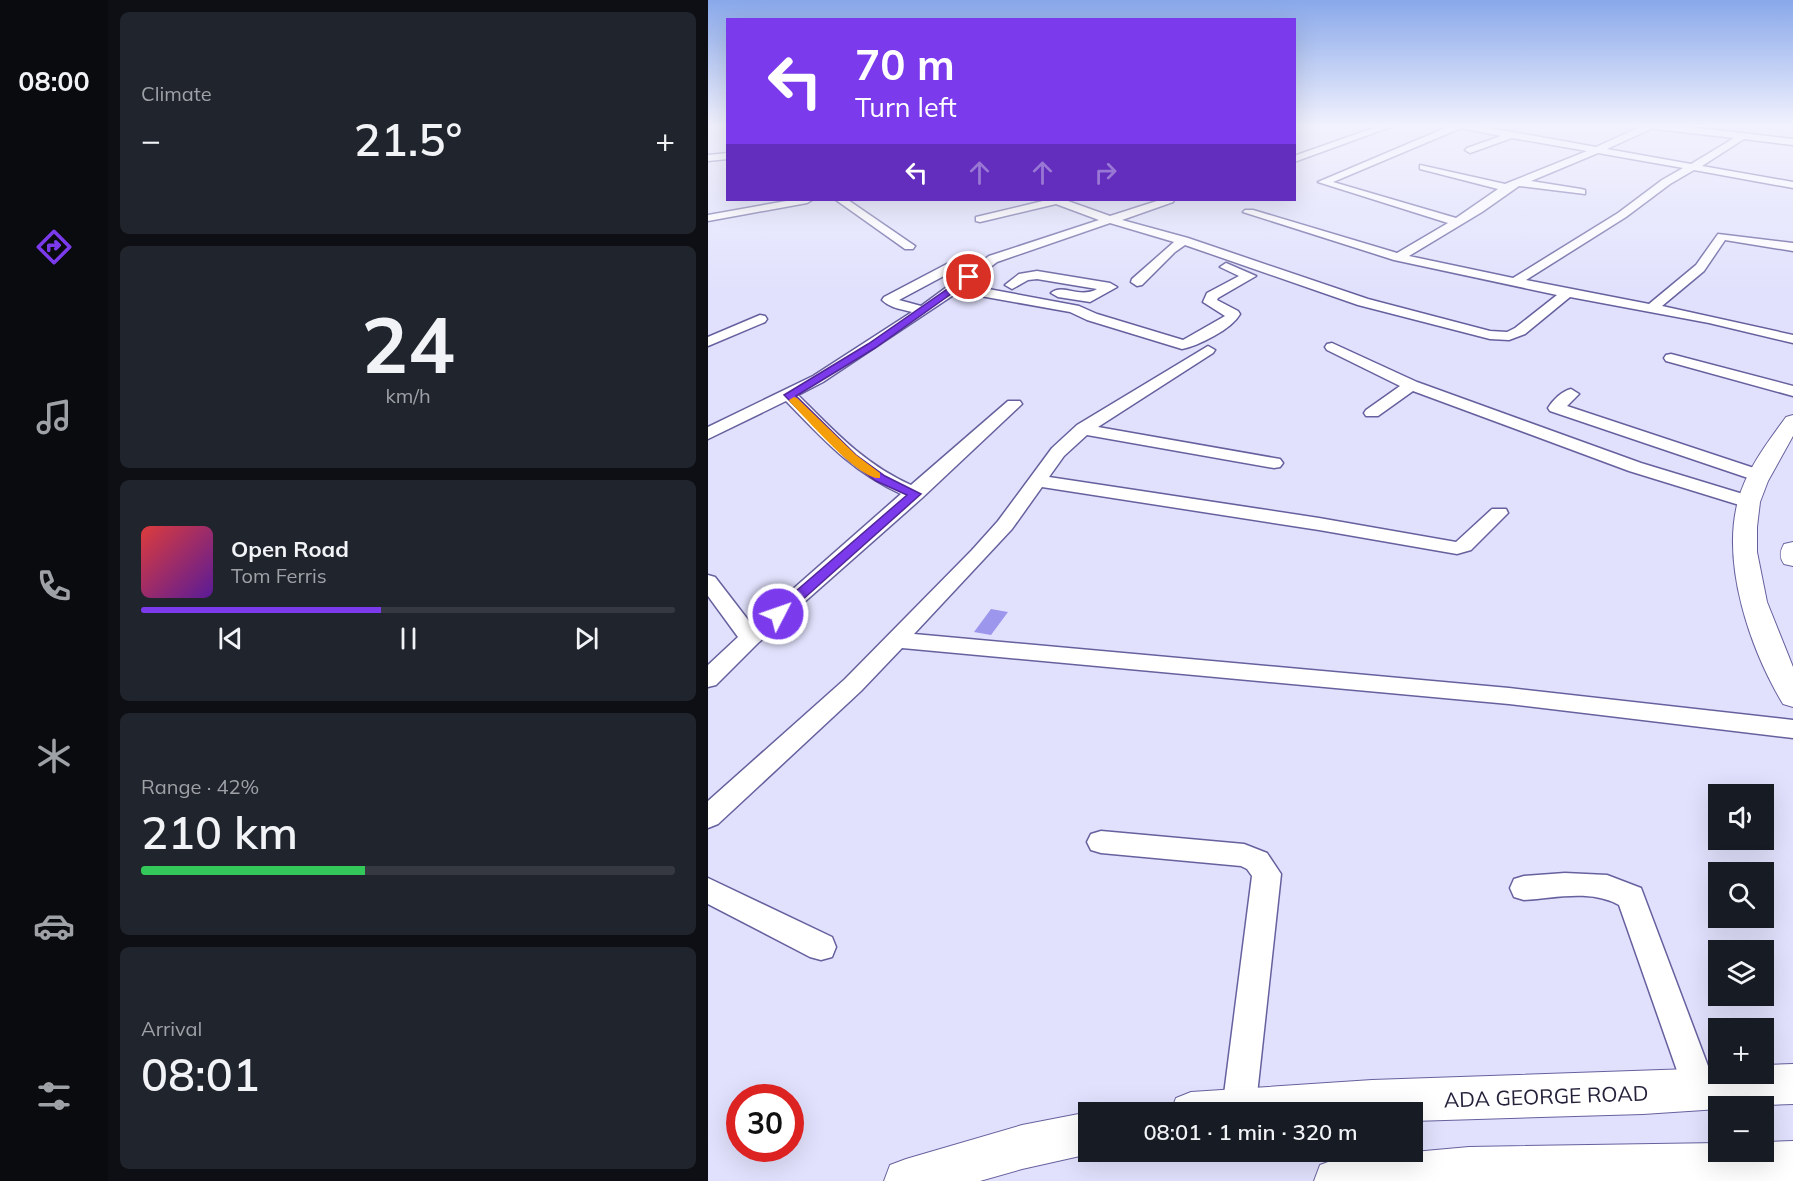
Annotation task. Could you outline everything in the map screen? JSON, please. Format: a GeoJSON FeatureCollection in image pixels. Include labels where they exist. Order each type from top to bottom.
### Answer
{"type":"FeatureCollection","features":[{"type":"Feature","properties":{"kind":"main road"},"geometry":{"type":"LineString","coordinates":[[1793,421],[1760,476],[1749,502],[1745,543],[1751,592],[1772,654],[1793,697]]}},
{"type":"Feature","properties":{"kind":"main road"},"geometry":{"type":"LineString","coordinates":[[1793,549],[1793,559]]}},
{"type":"Feature","properties":{"kind":"main road","name":"ADA GEORGE ROAD"},"geometry":{"type":"LineString","coordinates":[[1357,1102],[1700,1090],[1793,1084]]}},
{"type":"Feature","properties":{"kind":"main road"},"geometry":{"type":"LineString","coordinates":[[906,1181],[1022,1147],[1078,1135]]}},
{"type":"Feature","properties":{"kind":"main road"},"geometry":{"type":"LineString","coordinates":[[1336,1181],[1469,1169],[1793,1163]]}},
{"type":"Feature","properties":{"kind":"street"},"geometry":{"type":"LineString","coordinates":[[1325,181],[1323,182],[1457,222]]}},
{"type":"Feature","properties":{"kind":"street"},"geometry":{"type":"LineString","coordinates":[[1493,181],[1581,192]]}},
{"type":"Feature","properties":{"kind":"street"},"geometry":{"type":"LineString","coordinates":[[1398,257],[1478,210],[1512,185],[1522,181]]}},
{"type":"Feature","properties":{"kind":"street"},"geometry":{"type":"LineString","coordinates":[[1515,282],[1622,215],[1669,181]]}},
{"type":"Feature","properties":{"kind":"street"},"geometry":{"type":"LineString","coordinates":[[708,218],[802,201]]}},
{"type":"Feature","properties":{"kind":"street"},"geometry":{"type":"LineString","coordinates":[[842,201],[909,246]]}},
{"type":"Feature","properties":{"kind":"street"},"geometry":{"type":"LineString","coordinates":[[980,219],[1053,201]]}},
{"type":"Feature","properties":{"kind":"street"},"geometry":{"type":"LineString","coordinates":[[1060,201],[1107,219],[1184,241],[1363,302],[1502,336],[1520,331],[1567,293]]}},
{"type":"Feature","properties":{"kind":"street"},"geometry":{"type":"LineString","coordinates":[[708,434],[789,395],[854,357],[1000,256],[1157,201]]}},
{"type":"Feature","properties":{"kind":"street"},"geometry":{"type":"LineString","coordinates":[[1250,212],[1398,257],[1793,339]]}},
{"type":"Feature","properties":{"kind":"street"},"geometry":{"type":"LineString","coordinates":[[1652,308],[1700,268],[1722,236],[1793,247]]}},
{"type":"Feature","properties":{"kind":"street"},"geometry":{"type":"LineString","coordinates":[[1137,282],[1171,249],[1184,241]]}},
{"type":"Feature","properties":{"kind":"street"},"geometry":{"type":"LineString","coordinates":[[955,287],[1092,317],[1182,345],[1191,343],[1231,318],[1233,314],[1210,302],[1212,296],[1250,276],[1171,249]]}},
{"type":"Feature","properties":{"kind":"street"},"geometry":{"type":"LineString","coordinates":[[923,310],[896,304],[889,300],[966,259]]}},
{"type":"Feature","properties":{"kind":"street"},"geometry":{"type":"LineString","coordinates":[[948,268],[1012,285],[1090,298],[1110,287],[1037,275],[1024,277],[1012,285]]}},
{"type":"Feature","properties":{"kind":"street"},"geometry":{"type":"LineString","coordinates":[[980,305],[995,294]]}},
{"type":"Feature","properties":{"kind":"street"},"geometry":{"type":"LineString","coordinates":[[939,300],[1056,310]]}},
{"type":"Feature","properties":{"kind":"street"},"geometry":{"type":"LineString","coordinates":[[708,342],[760,319]]}},
{"type":"Feature","properties":{"kind":"street"},"geometry":{"type":"LineString","coordinates":[[1332,347],[1411,385],[1635,467],[1749,502]]}},
{"type":"Feature","properties":{"kind":"street"},"geometry":{"type":"LineString","coordinates":[[708,817],[853,685],[897,640],[992,540],[1058,452],[1083,429],[1208,350]]}},
{"type":"Feature","properties":{"kind":"street"},"geometry":{"type":"LineString","coordinates":[[1671,358],[1793,391]]}},
{"type":"Feature","properties":{"kind":"street"},"geometry":{"type":"LineString","coordinates":[[1372,413],[1411,385]]}},
{"type":"Feature","properties":{"kind":"street"},"geometry":{"type":"LineString","coordinates":[[1571,394],[1556,408],[1760,476]]}},
{"type":"Feature","properties":{"kind":"street"},"geometry":{"type":"LineString","coordinates":[[789,395],[852,458],[880,478],[915,494]]}},
{"type":"Feature","properties":{"kind":"street"},"geometry":{"type":"LineString","coordinates":[[708,679],[750,638],[1014,404]]}},
{"type":"Feature","properties":{"kind":"street"},"geometry":{"type":"LineString","coordinates":[[1083,429],[1274,463]]}},
{"type":"Feature","properties":{"kind":"street"},"geometry":{"type":"LineString","coordinates":[[1037,481],[1319,524],[1457,548],[1467,544],[1499,513]]}},
{"type":"Feature","properties":{"kind":"street"},"geometry":{"type":"LineString","coordinates":[[708,582],[750,638]]}},
{"type":"Feature","properties":{"kind":"street"},"geometry":{"type":"LineString","coordinates":[[897,640],[1509,696],[1793,729]]}},
{"type":"Feature","properties":{"kind":"street"},"geometry":{"type":"LineString","coordinates":[[1101,842],[1244,855],[1257,861],[1267,874],[1240,1102]]}},
{"type":"Feature","properties":{"kind":"street"},"geometry":{"type":"LineString","coordinates":[[1524,888],[1604,884],[1621,890],[1630,897],[1700,1090]]}},
{"type":"Feature","properties":{"kind":"street"},"geometry":{"type":"LineString","coordinates":[[708,890],[821,947]]}},
{"type":"Feature","properties":{"kind":"shaded area"},"geometry":{"type":"Polygon","coordinates":[[[991,609],[1008,612],[991,635],[974,632],[991,609]]]}},
{"type":"Feature","properties":{"kind":"slow traffic"},"geometry":{"type":"LineString","coordinates":[[794,400],[852,458],[876,475]]}},
{"type":"Feature","properties":{"kind":"route"},"geometry":{"type":"LineString","coordinates":[[778,614],[915,494],[880,478],[852,458],[789,395],[818,380],[871,346],[969,277]]}}]}
